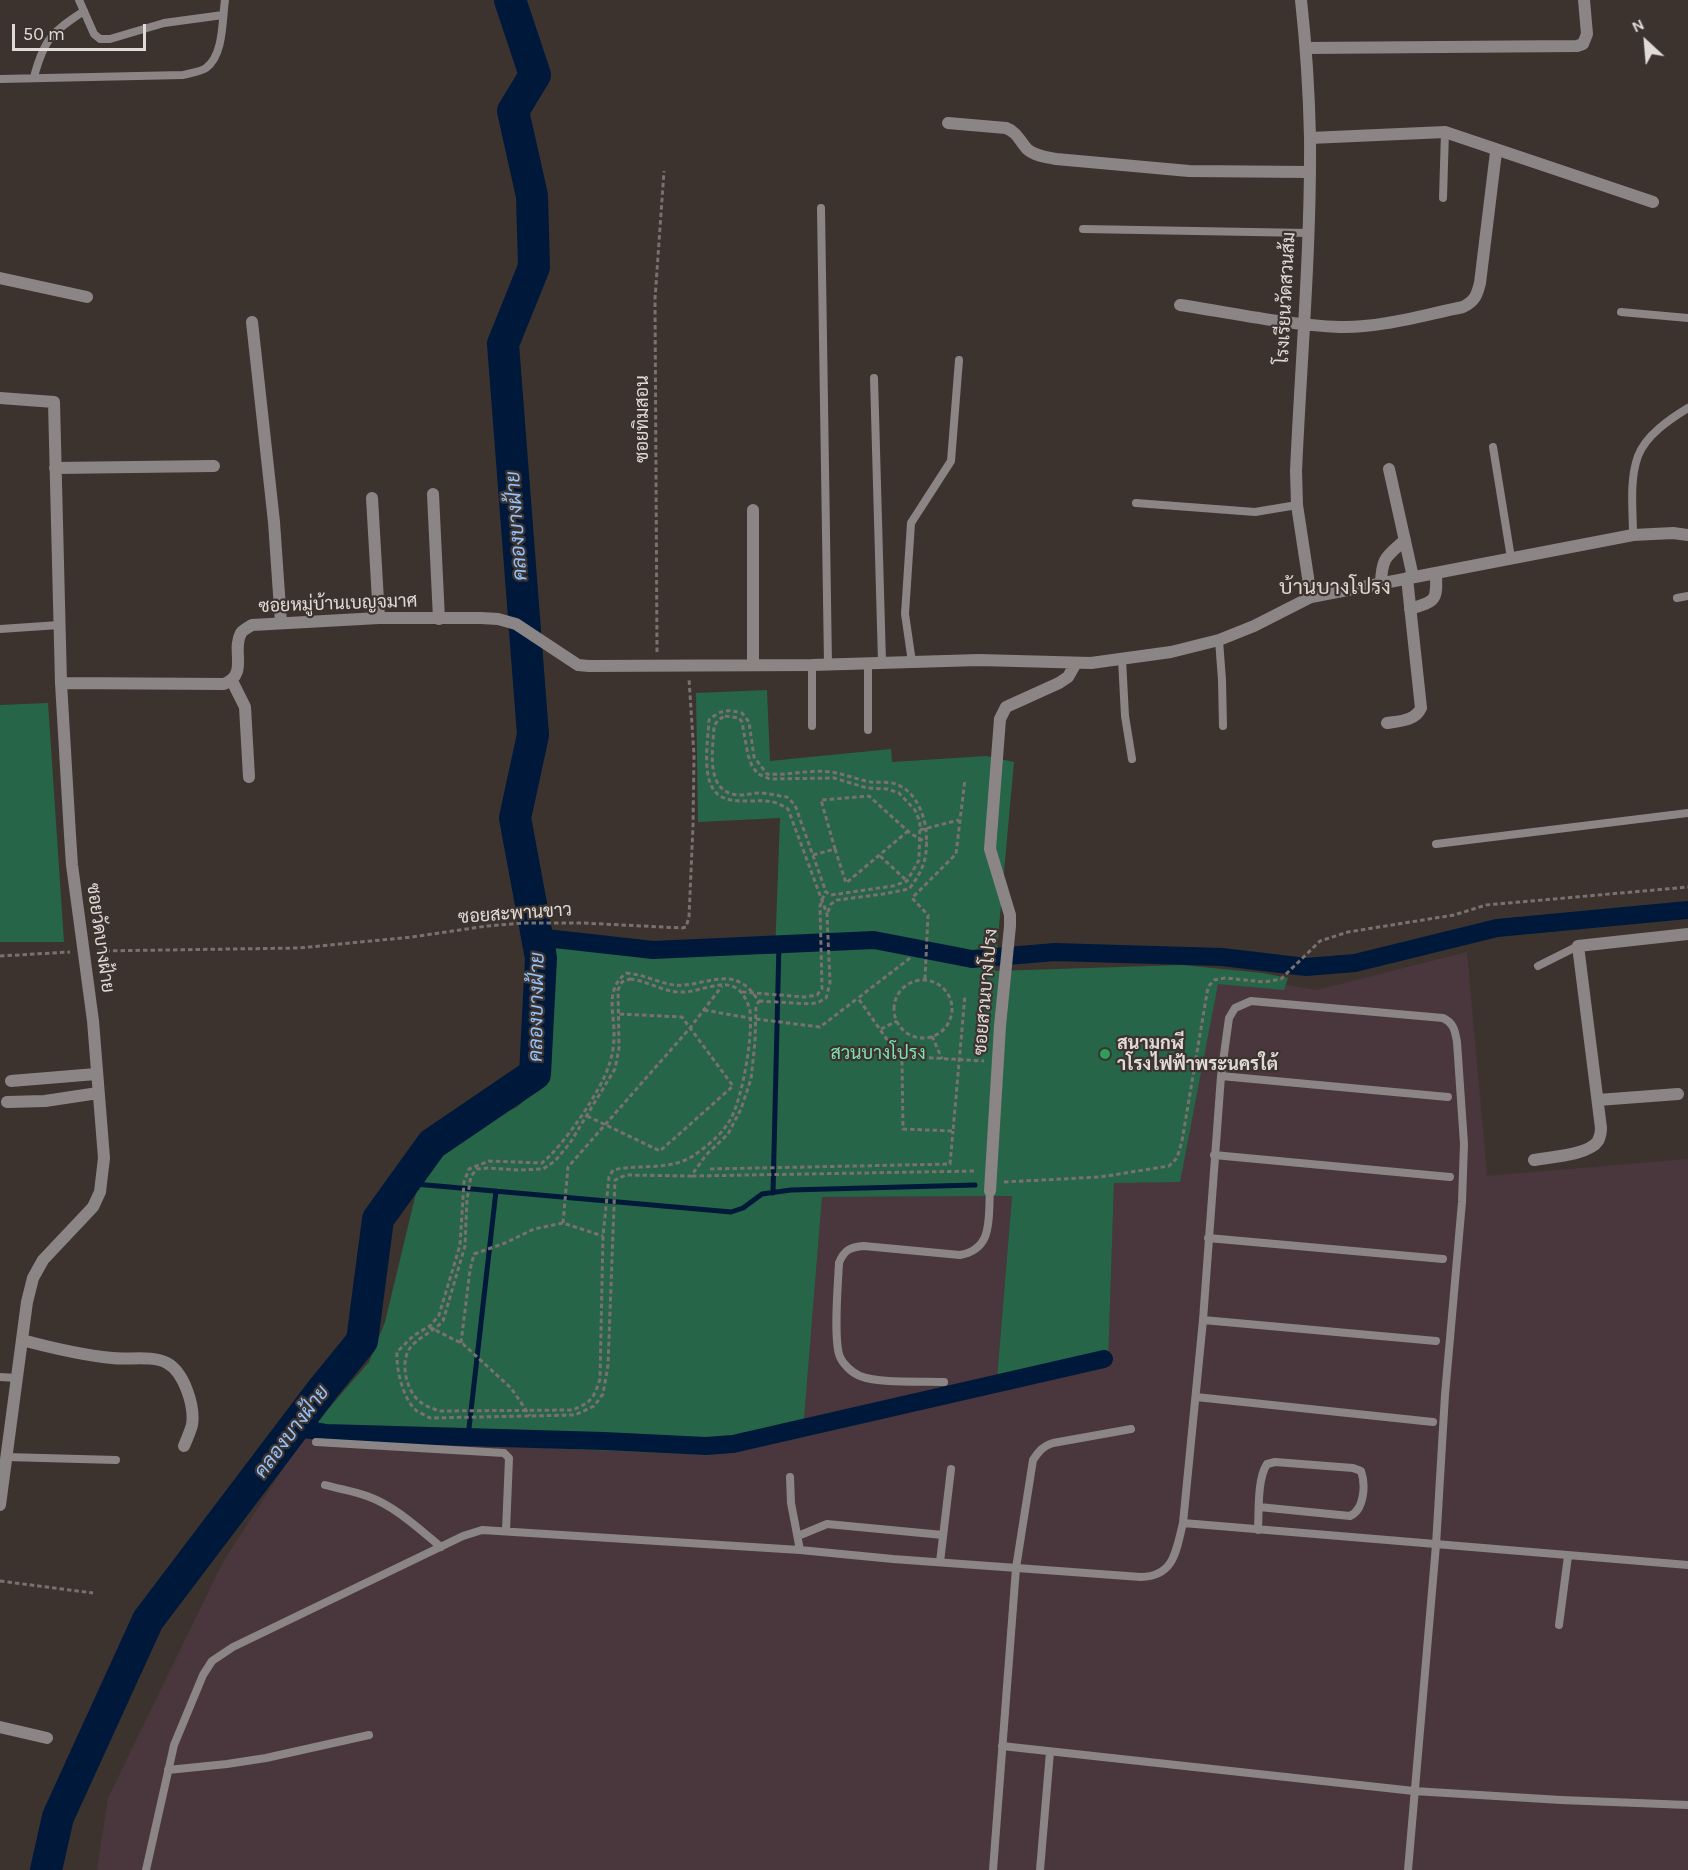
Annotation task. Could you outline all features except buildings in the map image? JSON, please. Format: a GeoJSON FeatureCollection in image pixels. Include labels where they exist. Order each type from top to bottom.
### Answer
{"type":"FeatureCollection","features":[{"type":"Feature","properties":{"kind":"street","name":"โรงเรียนวัดสวนส้ม"},"geometry":{"type":"LineString","coordinates":[[1301,0],[1306,48],[1310,138],[1308,232],[1296,471],[1298,506],[1311,597]]}},
{"type":"Feature","properties":{"kind":"street"},"geometry":{"type":"LineString","coordinates":[[1306,48],[1577,46],[1583,44],[1587,34],[1584,0]]}},
{"type":"Feature","properties":{"kind":"street"},"geometry":{"type":"LineString","coordinates":[[948,123],[1013,130],[1028,150],[1037,155],[1056,159],[1190,171],[1308,172]]}},
{"type":"Feature","properties":{"kind":"street"},"geometry":{"type":"LineString","coordinates":[[1310,138],[1445,132],[1653,202]]}},
{"type":"Feature","properties":{"kind":"street"},"geometry":{"type":"LineString","coordinates":[[1180,305],[1303,324],[1341,327],[1374,325],[1463,307],[1472,303],[1477,296],[1480,283],[1496,152]]}},
{"type":"Feature","properties":{"kind":"street"},"geometry":{"type":"LineString","coordinates":[[0,278],[87,297]]}},
{"type":"Feature","properties":{"kind":"street"},"geometry":{"type":"LineString","coordinates":[[252,322],[274,522],[281,623]]}},
{"type":"Feature","properties":{"kind":"street","name":"ซอยวัดบางฝ้าย"},"geometry":{"type":"LineString","coordinates":[[0,398],[54,402],[61,683],[72,864],[93,1021],[104,1158],[100,1192],[93,1208],[44,1260],[33,1278],[27,1302],[0,1505]]}},
{"type":"Feature","properties":{"kind":"street"},"geometry":{"type":"LineString","coordinates":[[55,468],[214,466]]}},
{"type":"Feature","properties":{"kind":"street"},"geometry":{"type":"LineString","coordinates":[[1387,723],[1412,718],[1421,708],[1410,609],[1410,577],[1405,540],[1389,469]]}},
{"type":"Feature","properties":{"kind":"street"},"geometry":{"type":"LineString","coordinates":[[433,494],[439,619]]}},
{"type":"Feature","properties":{"kind":"street"},"geometry":{"type":"LineString","coordinates":[[372,498],[379,618]]}},
{"type":"Feature","properties":{"kind":"street"},"geometry":{"type":"LineString","coordinates":[[753,510],[753,665]]}},
{"type":"Feature","properties":{"kind":"street"},"geometry":{"type":"LineString","coordinates":[[657,666],[979,660],[1091,663],[1171,652],[1219,640],[1254,626],[1311,597],[1633,535],[1673,533],[1688,535]]}},
{"type":"Feature","properties":{"kind":"street"},"geometry":{"type":"LineString","coordinates":[[1382,583],[1382,564],[1387,555],[1405,540]]}},
{"type":"Feature","properties":{"kind":"street"},"geometry":{"type":"LineString","coordinates":[[1410,609],[1431,601],[1437,593],[1436,573]]}},
{"type":"Feature","properties":{"kind":"street","name":"ซอยหมู่บ้านเบญจมาศ"},"geometry":{"type":"LineString","coordinates":[[232,681],[237,673],[239,640],[242,632],[252,625],[379,618],[498,620],[516,624],[578,665],[657,666]]}},
{"type":"Feature","properties":{"kind":"street","name":"ซอยสวนบางโปรง"},"geometry":{"type":"LineString","coordinates":[[990,1191],[1010,915],[990,849],[1000,719],[1006,707],[1068,677],[1076,663]]}},
{"type":"Feature","properties":{"kind":"street"},"geometry":{"type":"LineString","coordinates":[[61,683],[208,685],[225,684],[232,681],[245,707],[249,777]]}},
{"type":"Feature","properties":{"kind":"street"},"geometry":{"type":"LineString","coordinates":[[1534,1160],[1584,1151],[1594,1146],[1599,1140],[1601,1128],[1598,1100],[1578,946],[1688,934]]}},
{"type":"Feature","properties":{"kind":"street"},"geometry":{"type":"LineString","coordinates":[[11,1080],[96,1074]]}},
{"type":"Feature","properties":{"kind":"street"},"geometry":{"type":"LineString","coordinates":[[7,1102],[45,1101],[98,1093]]}},
{"type":"Feature","properties":{"kind":"street"},"geometry":{"type":"LineString","coordinates":[[1598,1100],[1678,1094]]}},
{"type":"Feature","properties":{"kind":"street"},"geometry":{"type":"LineString","coordinates":[[22,1340],[70,1353],[114,1358],[158,1359],[170,1364],[180,1376],[188,1392],[192,1411],[192,1425],[184,1446]]}},
{"type":"Feature","properties":{"kind":"street"},"geometry":{"type":"LineString","coordinates":[[0,1727],[47,1738]]}},
{"type":"Feature","properties":{"kind":"lane"},"geometry":{"type":"LineString","coordinates":[[79,0],[94,34],[100,39],[110,39],[187,18],[223,15]]}},
{"type":"Feature","properties":{"kind":"lane"},"geometry":{"type":"LineString","coordinates":[[0,79],[183,75],[205,69],[213,61],[218,51],[225,0]]}},
{"type":"Feature","properties":{"kind":"lane"},"geometry":{"type":"LineString","coordinates":[[34,77],[46,42],[60,26],[84,11]]}},
{"type":"Feature","properties":{"kind":"lane"},"geometry":{"type":"LineString","coordinates":[[1443,198],[1445,132]]}},
{"type":"Feature","properties":{"kind":"lane"},"geometry":{"type":"LineString","coordinates":[[821,208],[828,664]]}},
{"type":"Feature","properties":{"kind":"lane"},"geometry":{"type":"LineString","coordinates":[[1083,229],[1308,232]]}},
{"type":"Feature","properties":{"kind":"lane"},"geometry":{"type":"LineString","coordinates":[[1621,312],[1688,318]]}},
{"type":"Feature","properties":{"kind":"lane"},"geometry":{"type":"LineString","coordinates":[[912,662],[905,614],[911,523],[951,461],[959,360]]}},
{"type":"Feature","properties":{"kind":"lane"},"geometry":{"type":"LineString","coordinates":[[874,378],[882,662]]}},
{"type":"Feature","properties":{"kind":"lane"},"geometry":{"type":"LineString","coordinates":[[1633,535],[1633,486],[1638,456],[1650,437],[1688,408]]}},
{"type":"Feature","properties":{"kind":"lane"},"geometry":{"type":"LineString","coordinates":[[1493,447],[1511,558]]}},
{"type":"Feature","properties":{"kind":"lane"},"geometry":{"type":"LineString","coordinates":[[1136,503],[1256,512],[1298,506]]}},
{"type":"Feature","properties":{"kind":"lane"},"geometry":{"type":"LineString","coordinates":[[1677,598],[1688,596]]}},
{"type":"Feature","properties":{"kind":"lane"},"geometry":{"type":"LineString","coordinates":[[0,629],[59,625]]}},
{"type":"Feature","properties":{"kind":"lane"},"geometry":{"type":"LineString","coordinates":[[1219,640],[1223,726]]}},
{"type":"Feature","properties":{"kind":"lane"},"geometry":{"type":"LineString","coordinates":[[1122,659],[1126,725],[1132,759]]}},
{"type":"Feature","properties":{"kind":"lane"},"geometry":{"type":"LineString","coordinates":[[868,663],[868,730]]}},
{"type":"Feature","properties":{"kind":"lane"},"geometry":{"type":"LineString","coordinates":[[812,726],[813,664]]}},
{"type":"Feature","properties":{"kind":"lane"},"geometry":{"type":"LineString","coordinates":[[1436,844],[1688,813]]}},
{"type":"Feature","properties":{"kind":"lane"},"geometry":{"type":"LineString","coordinates":[[1538,966],[1578,946]]}},
{"type":"Feature","properties":{"kind":"lane"},"geometry":{"type":"LineString","coordinates":[[146,1870],[174,1744],[203,1675],[212,1661],[233,1647],[464,1536],[482,1530],[800,1550],[940,1563],[1152,1577],[1165,1570],[1174,1559],[1183,1523],[1203,1320],[1221,1076],[1229,1018],[1235,1008],[1251,1001],[1443,1018],[1454,1027],[1457,1042],[1464,1144],[1462,1202],[1408,1870]]}},
{"type":"Feature","properties":{"kind":"lane"},"geometry":{"type":"LineString","coordinates":[[1221,1076],[1448,1097]]}},
{"type":"Feature","properties":{"kind":"lane"},"geometry":{"type":"LineString","coordinates":[[1214,1155],[1450,1177]]}},
{"type":"Feature","properties":{"kind":"lane"},"geometry":{"type":"LineString","coordinates":[[944,1382],[874,1380],[857,1376],[848,1368],[840,1357],[837,1342],[839,1263],[843,1252],[852,1246],[960,1255],[970,1253],[980,1247],[987,1236],[990,1191]]}},
{"type":"Feature","properties":{"kind":"lane"},"geometry":{"type":"LineString","coordinates":[[1208,1238],[1443,1259]]}},
{"type":"Feature","properties":{"kind":"lane"},"geometry":{"type":"LineString","coordinates":[[1203,1320],[1436,1341]]}},
{"type":"Feature","properties":{"kind":"lane"},"geometry":{"type":"LineString","coordinates":[[0,1377],[17,1378]]}},
{"type":"Feature","properties":{"kind":"lane"},"geometry":{"type":"LineString","coordinates":[[1196,1397],[1433,1422]]}},
{"type":"Feature","properties":{"kind":"lane"},"geometry":{"type":"LineString","coordinates":[[993,1870],[1016,1568],[1033,1460],[1039,1450],[1053,1443],[1131,1429]]}},
{"type":"Feature","properties":{"kind":"lane"},"geometry":{"type":"LineString","coordinates":[[316,1442],[504,1453],[509,1458],[506,1531]]}},
{"type":"Feature","properties":{"kind":"lane"},"geometry":{"type":"LineString","coordinates":[[6,1457],[117,1460]]}},
{"type":"Feature","properties":{"kind":"lane"},"geometry":{"type":"LineString","coordinates":[[1258,1530],[1259,1508],[1262,1472],[1267,1464],[1275,1462],[1353,1468],[1361,1471],[1363,1477],[1361,1507],[1350,1516],[1259,1508]]}},
{"type":"Feature","properties":{"kind":"lane"},"geometry":{"type":"LineString","coordinates":[[940,1563],[951,1469]]}},
{"type":"Feature","properties":{"kind":"lane"},"geometry":{"type":"LineString","coordinates":[[790,1477],[791,1503],[800,1550]]}},
{"type":"Feature","properties":{"kind":"lane"},"geometry":{"type":"LineString","coordinates":[[325,1485],[383,1503],[441,1547]]}},
{"type":"Feature","properties":{"kind":"lane"},"geometry":{"type":"LineString","coordinates":[[1183,1523],[1688,1565]]}},
{"type":"Feature","properties":{"kind":"lane"},"geometry":{"type":"LineString","coordinates":[[798,1536],[827,1524],[943,1535]]}},
{"type":"Feature","properties":{"kind":"lane"},"geometry":{"type":"LineString","coordinates":[[1559,1625],[1568,1556]]}},
{"type":"Feature","properties":{"kind":"lane"},"geometry":{"type":"LineString","coordinates":[[168,1770],[256,1759],[369,1735]]}},
{"type":"Feature","properties":{"kind":"lane"},"geometry":{"type":"LineString","coordinates":[[1002,1746],[1414,1791],[1688,1805]]}},
{"type":"Feature","properties":{"kind":"lane"},"geometry":{"type":"LineString","coordinates":[[1040,1870],[1050,1752]]}},
{"type":"Feature","properties":{"kind":"path","name":"ซอยทิมสอน"},"geometry":{"type":"LineString","coordinates":[[657,666],[655,299],[664,171]]}},
{"type":"Feature","properties":{"kind":"path","name":"ซอยสะพานขาว"},"geometry":{"type":"LineString","coordinates":[[0,956],[84,951],[299,948],[412,938],[487,926],[523,923],[686,927],[689,917],[694,755],[688,665]]}},
{"type":"Feature","properties":{"kind":"path"},"geometry":{"type":"LineString","coordinates":[[782,1174],[626,1175],[615,1180],[608,1365],[603,1394],[594,1407],[575,1415],[462,1418],[430,1418],[415,1409],[402,1387],[397,1366],[397,1352],[439,1315],[460,1245],[464,1182],[469,1168],[489,1161],[542,1163],[552,1155],[592,1101],[609,1065],[615,1037],[612,1025],[613,995],[617,980],[626,973],[684,985],[731,978],[745,984],[759,1000],[811,1004],[826,998],[830,983],[827,914],[788,809],[777,802],[732,801],[719,796],[709,784],[707,771],[709,720],[717,712],[730,710],[742,712],[748,722],[754,757],[767,774],[830,772],[870,782],[898,784],[908,792],[920,808],[926,829],[925,864],[909,889],[837,900],[831,904],[827,914]]}},
{"type":"Feature","properties":{"kind":"path"},"geometry":{"type":"LineString","coordinates":[[725,716],[739,718],[742,722],[752,766],[758,774],[770,779],[834,778],[867,788],[887,789],[899,793],[915,810],[920,822],[920,830],[919,860],[907,881],[893,886],[831,895],[826,890],[795,805],[787,797],[759,793],[739,795],[727,792],[719,785],[713,776],[714,726],[725,716]]}},
{"type":"Feature","properties":{"kind":"path"},"geometry":{"type":"LineString","coordinates":[[925,979],[928,915],[912,898],[956,854],[965,779]]}},
{"type":"Feature","properties":{"kind":"path"},"geometry":{"type":"LineString","coordinates":[[908,831],[846,883],[821,800],[869,796],[908,831],[927,843]]}},
{"type":"Feature","properties":{"kind":"path"},"geometry":{"type":"LineString","coordinates":[[920,830],[960,820]]}},
{"type":"Feature","properties":{"kind":"path"},"geometry":{"type":"LineString","coordinates":[[813,855],[836,849]]}},
{"type":"Feature","properties":{"kind":"path"},"geometry":{"type":"LineString","coordinates":[[880,856],[907,881]]}},
{"type":"Feature","properties":{"kind":"path"},"geometry":{"type":"LineString","coordinates":[[742,992],[750,1009],[746,1065],[739,1099],[731,1118],[719,1135],[705,1148],[674,1164],[613,1170],[609,1177],[603,1236],[600,1378],[594,1397],[585,1405],[572,1410],[439,1411],[416,1400],[403,1368],[404,1357],[411,1346],[435,1330],[443,1321],[465,1246],[471,1176],[477,1169],[543,1169],[555,1161],[570,1143],[615,1069],[619,1048],[618,990],[622,982],[630,979],[643,981],[665,991],[683,992],[723,985],[733,986],[742,992],[811,997],[817,995],[822,989],[820,906],[826,890]]}},
{"type":"Feature","properties":{"kind":"path"},"geometry":{"type":"LineString","coordinates":[[704,1010],[820,1027],[910,958]]}},
{"type":"Feature","properties":{"kind":"path"},"geometry":{"type":"LineString","coordinates":[[925,979],[942,985],[948,992],[953,1011],[950,1021],[944,1029],[932,1036],[916,1037],[907,1033],[897,1021],[895,998],[907,984],[925,979]]}},
{"type":"Feature","properties":{"kind":"path"},"geometry":{"type":"LineString","coordinates":[[563,1223],[568,1167],[690,1028],[723,985]]}},
{"type":"Feature","properties":{"kind":"path"},"geometry":{"type":"LineString","coordinates":[[710,1169],[950,1164],[965,995]]}},
{"type":"Feature","properties":{"kind":"path"},"geometry":{"type":"LineString","coordinates":[[858,998],[902,1061],[903,1129],[953,1131]]}},
{"type":"Feature","properties":{"kind":"path"},"geometry":{"type":"LineString","coordinates":[[691,1176],[706,1155],[728,1134],[741,1109],[751,1079],[756,1006],[759,1000]]}},
{"type":"Feature","properties":{"kind":"path"},"geometry":{"type":"LineString","coordinates":[[587,1116],[660,1151],[733,1086],[682,1017],[618,1014]]}},
{"type":"Feature","properties":{"kind":"path"},"geometry":{"type":"LineString","coordinates":[[880,1029],[897,1021]]}},
{"type":"Feature","properties":{"kind":"path"},"geometry":{"type":"LineString","coordinates":[[932,1036],[942,1059]]}},
{"type":"Feature","properties":{"kind":"path"},"geometry":{"type":"LineString","coordinates":[[899,1056],[998,1062]]}},
{"type":"Feature","properties":{"kind":"path"},"geometry":{"type":"LineString","coordinates":[[461,1342],[474,1254],[534,1228],[563,1223],[603,1236]]}},
{"type":"Feature","properties":{"kind":"path"},"geometry":{"type":"LineString","coordinates":[[429,1326],[461,1342],[470,1350],[511,1388],[530,1416]]}},
{"type":"Feature","properties":{"kind":"path"},"geometry":{"type":"LineString","coordinates":[[0,1581],[93,1593]]}},
{"type":"Feature","properties":{"kind":"shaded area"},"geometry":{"type":"Polygon","coordinates":[[[1467,952],[1487,1176],[1688,1159],[1688,1870],[97,1870],[108,1798],[223,1562],[303,1438],[709,1455],[803,1432],[822,1197],[1012,1196],[996,1390],[1108,1365],[1114,1183],[1220,974],[1317,990],[1467,952]]]}},
{"type":"Feature","properties":{"kind":"green space","name":"สวนบางโปรง"},"geometry":{"type":"Polygon","coordinates":[[[767,690],[770,761],[891,749],[892,762],[986,756],[1014,762],[995,971],[1182,965],[1263,973],[1288,978],[1284,990],[1218,984],[1180,1182],[1114,1183],[1108,1365],[996,1391],[1012,1196],[822,1197],[803,1432],[709,1455],[303,1438],[369,1362],[385,1322],[422,1168],[456,1137],[517,1107],[542,1085],[557,942],[775,954],[780,818],[698,822],[696,693],[767,690]]]}},
{"type":"Feature","properties":{"kind":"green space"},"geometry":{"type":"Polygon","coordinates":[[[48,703],[64,942],[0,942],[0,705],[48,703]]]}},
{"type":"Feature","properties":{"kind":"waterway","name":"คลองบางฝ้าย"},"geometry":{"type":"LineString","coordinates":[[46,1870],[58,1817],[148,1620],[362,1341],[378,1219],[432,1144],[535,1074],[541,958],[515,818],[533,735],[503,344],[534,267],[532,196],[513,111],[535,75],[510,0]]}},
{"type":"Feature","properties":{"kind":"waterway"},"geometry":{"type":"LineString","coordinates":[[537,937],[653,950],[874,940],[972,959],[1055,952],[1222,957],[1306,967],[1355,963],[1497,928],[1688,910]]}},
{"type":"Feature","properties":{"kind":"waterway"},"geometry":{"type":"LineString","coordinates":[[773,1193],[779,943]]}},
{"type":"Feature","properties":{"kind":"waterway"},"geometry":{"type":"LineString","coordinates":[[404,1183],[731,1212],[743,1208],[762,1194],[791,1190],[975,1185]]}},
{"type":"Feature","properties":{"kind":"waterway"},"geometry":{"type":"LineString","coordinates":[[468,1437],[496,1191]]}},
{"type":"Feature","properties":{"kind":"waterway"},"geometry":{"type":"LineString","coordinates":[[294,1427],[326,1433],[706,1446],[733,1444],[1104,1359]]}},
{"type":"Feature","properties":{"kind":"place","name":"สนามกฬี าโรงไฟฟ้าพระนครใต้"},"geometry":{"type":"Point","coordinates":[1105,1054]}},
{"type":"Feature","properties":{"kind":"district","name":"บ้านบางโปรง"},"geometry":{"type":"Point","coordinates":[1335,588]}}]}
